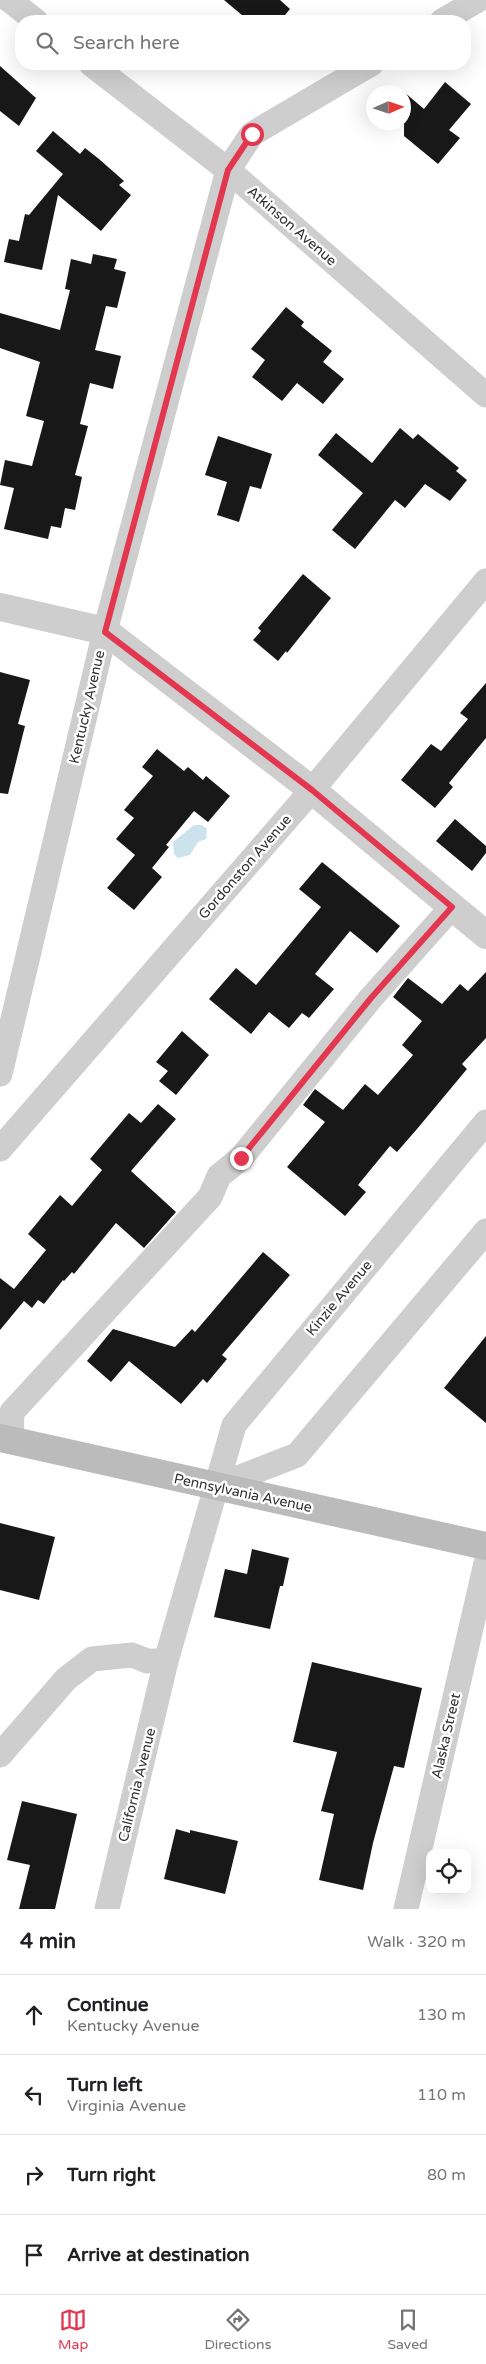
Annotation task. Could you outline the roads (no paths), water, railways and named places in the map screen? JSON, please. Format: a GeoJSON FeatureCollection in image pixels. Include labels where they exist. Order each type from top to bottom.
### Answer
{"type":"FeatureCollection","features":[{"type":"Feature","properties":{"kind":"main road","name":"Pennsylvania Avenue"},"geometry":{"type":"LineString","coordinates":[[6,1440],[215,1488],[486,1546]]}},
{"type":"Feature","properties":{"kind":"street"},"geometry":{"type":"LineString","coordinates":[[9,0],[28,15]]}},
{"type":"Feature","properties":{"kind":"street"},"geometry":{"type":"LineString","coordinates":[[452,15],[478,0]]}},
{"type":"Feature","properties":{"kind":"street","name":"Atkinson Avenue"},"geometry":{"type":"LineString","coordinates":[[99,70],[228,170],[486,395]]}},
{"type":"Feature","properties":{"kind":"street","name":"Kentucky Avenue"},"geometry":{"type":"LineString","coordinates":[[0,1074],[105,632],[228,170],[252,134],[361,70]]}},
{"type":"Feature","properties":{"kind":"street","name":"Gordonston Avenue"},"geometry":{"type":"LineString","coordinates":[[0,1149],[312,790],[486,581]]}},
{"type":"Feature","properties":{"kind":"street"},"geometry":{"type":"LineString","coordinates":[[0,607],[105,632],[312,790],[486,936]]}},
{"type":"Feature","properties":{"kind":"street"},"geometry":{"type":"LineString","coordinates":[[6,1440],[12,1412],[210,1197],[219,1176],[241,1158],[371,998],[452,907]]}},
{"type":"Feature","properties":{"kind":"street","name":"Kinzie Avenue"},"geometry":{"type":"LineString","coordinates":[[166,1661],[234,1425],[486,1122]]}},
{"type":"Feature","properties":{"kind":"street"},"geometry":{"type":"LineString","coordinates":[[215,1488],[297,1455],[486,1231]]}},
{"type":"Feature","properties":{"kind":"street","name":"Alaska Street"},"geometry":{"type":"LineString","coordinates":[[406,1909],[486,1563]]}},
{"type":"Feature","properties":{"kind":"street"},"geometry":{"type":"LineString","coordinates":[[0,1755],[66,1679],[92,1659],[132,1655],[147,1661],[166,1661]]}},
{"type":"Feature","properties":{"kind":"street","name":"California Avenue"},"geometry":{"type":"LineString","coordinates":[[107,1909],[166,1661]]}},
{"type":"Feature","properties":{"kind":"water"},"geometry":{"type":"Polygon","coordinates":[[[194,825],[202,825],[207,829],[206,839],[198,842],[190,855],[178,858],[174,854],[173,842],[194,825]]]}}]}
